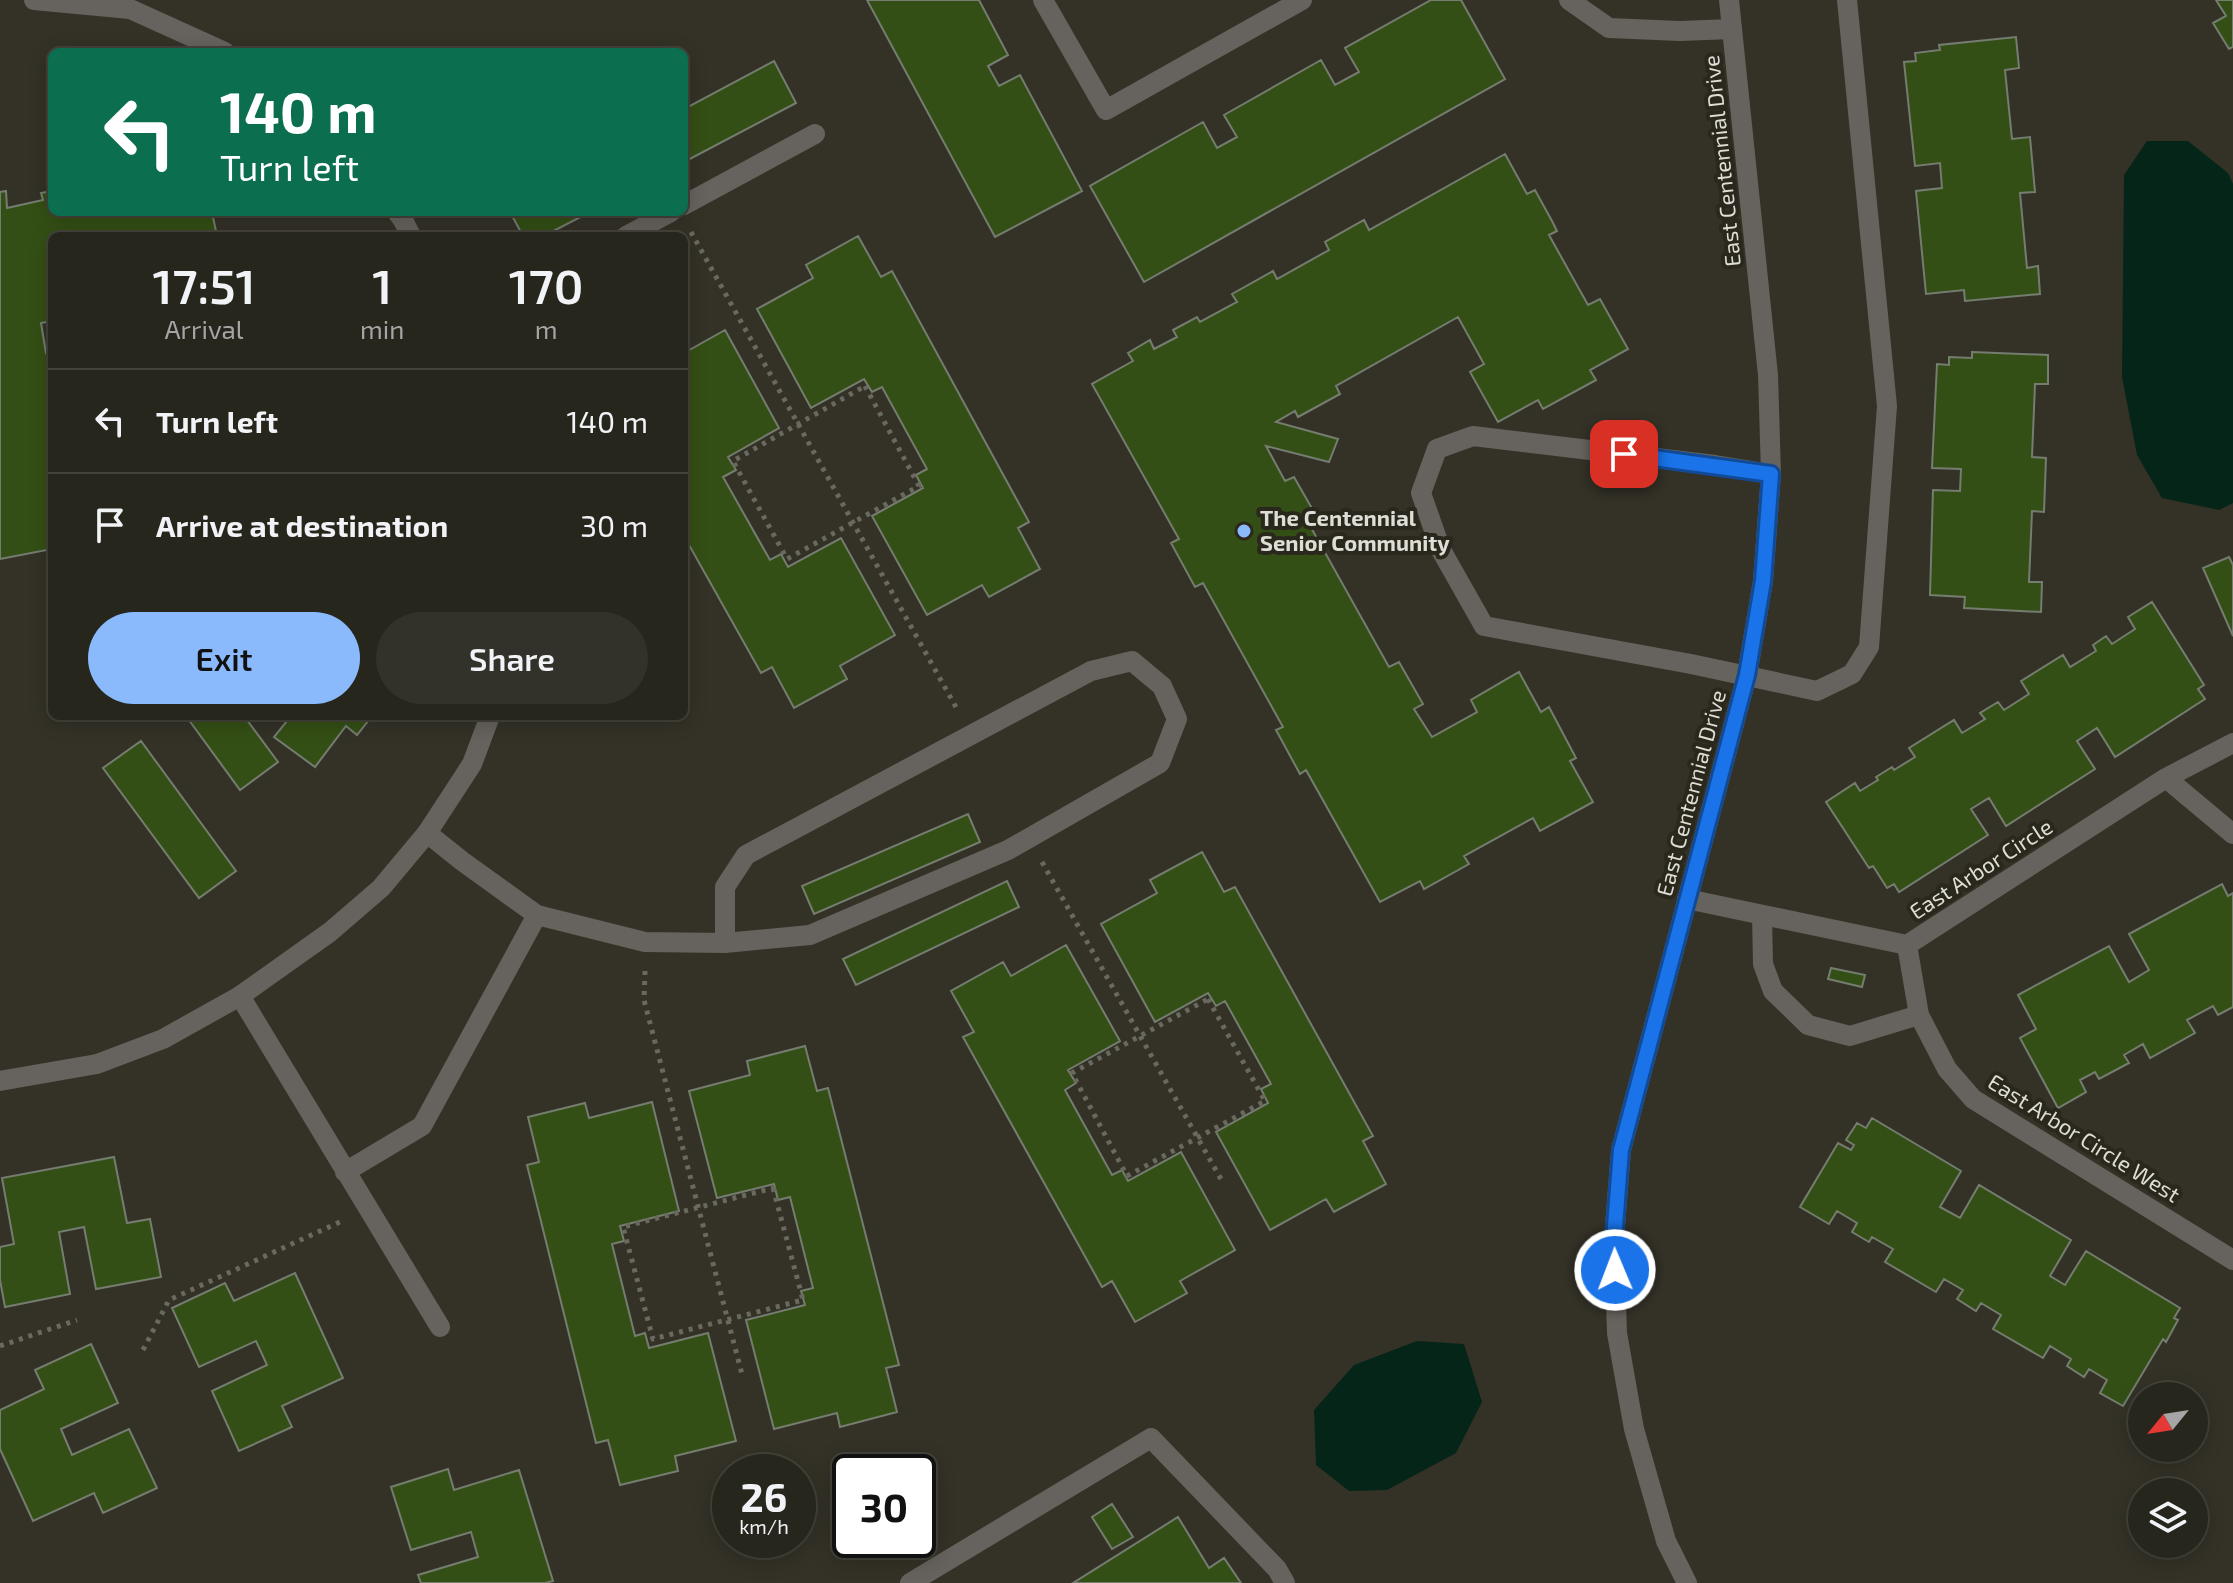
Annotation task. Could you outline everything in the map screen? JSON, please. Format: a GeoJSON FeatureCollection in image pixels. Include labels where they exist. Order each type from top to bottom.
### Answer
{"type":"FeatureCollection","features":[{"type":"Feature","properties":{"kind":"street"},"geometry":{"type":"LineString","coordinates":[[34,0],[130,9],[216,48]]}},
{"type":"Feature","properties":{"kind":"street"},"geometry":{"type":"LineString","coordinates":[[1043,0],[1106,110],[1302,0]]}},
{"type":"Feature","properties":{"kind":"street"},"geometry":{"type":"LineString","coordinates":[[1569,0],[1609,28],[1680,31],[1732,29]]}},
{"type":"Feature","properties":{"kind":"street","name":"East Centennial Drive"},"geometry":{"type":"LineString","coordinates":[[1687,1583],[1666,1541],[1634,1429],[1617,1333],[1614,1239],[1621,1150],[1747,675],[1763,581],[1771,474],[1768,375],[1729,0]]}},
{"type":"Feature","properties":{"kind":"street"},"geometry":{"type":"LineString","coordinates":[[1771,474],[1473,436],[1437,449],[1421,493],[1441,550],[1484,626],[1817,691],[1852,674],[1869,647],[1887,406],[1847,0]]}},
{"type":"Feature","properties":{"kind":"street"},"geometry":{"type":"LineString","coordinates":[[688,214],[815,134]]}},
{"type":"Feature","properties":{"kind":"street"},"geometry":{"type":"LineString","coordinates":[[634,232],[664,216]]}},
{"type":"Feature","properties":{"kind":"street"},"geometry":{"type":"LineString","coordinates":[[427,833],[537,915],[645,942],[725,943],[810,935],[994,857],[1160,763],[1177,719],[1162,686],[1132,661],[1091,671],[746,855],[725,887],[725,943]]}},
{"type":"Feature","properties":{"kind":"street"},"geometry":{"type":"LineString","coordinates":[[0,1081],[97,1064],[163,1039],[240,996],[340,923],[381,888],[427,833],[472,764],[488,720]]}},
{"type":"Feature","properties":{"kind":"street","name":"East Arbor Circle"},"geometry":{"type":"LineString","coordinates":[[1687,899],[1907,945],[2166,778],[2233,743]]}},
{"type":"Feature","properties":{"kind":"street"},"geometry":{"type":"LineString","coordinates":[[2166,778],[2233,834]]}},
{"type":"Feature","properties":{"kind":"street"},"geometry":{"type":"LineString","coordinates":[[345,1172],[422,1126],[537,915]]}},
{"type":"Feature","properties":{"kind":"street"},"geometry":{"type":"LineString","coordinates":[[1762,916],[1763,964],[1773,991],[1808,1025],[1850,1036],[1919,1015]]}},
{"type":"Feature","properties":{"kind":"street","name":"East Arbor Circle West"},"geometry":{"type":"LineString","coordinates":[[1907,945],[1919,1015],[1947,1069],[1973,1099],[2233,1260]]}},
{"type":"Feature","properties":{"kind":"street"},"geometry":{"type":"LineString","coordinates":[[240,996],[440,1327]]}},
{"type":"Feature","properties":{"kind":"street"},"geometry":{"type":"LineString","coordinates":[[910,1583],[1151,1438],[1277,1569],[1285,1583]]}},
{"type":"Feature","properties":{"kind":"path"},"geometry":{"type":"LineString","coordinates":[[687,216],[798,424],[971,734]]}},
{"type":"Feature","properties":{"kind":"path"},"geometry":{"type":"LineString","coordinates":[[865,386],[919,486],[853,522],[787,559],[733,461],[865,386]]}},
{"type":"Feature","properties":{"kind":"path"},"geometry":{"type":"LineString","coordinates":[[1029,839],[1222,1181]]}},
{"type":"Feature","properties":{"kind":"path"},"geometry":{"type":"LineString","coordinates":[[1208,999],[1265,1101],[1197,1138],[1127,1176],[1072,1073],[1208,999]]}},
{"type":"Feature","properties":{"kind":"path"},"geometry":{"type":"LineString","coordinates":[[644,1000],[743,1378]]}},
{"type":"Feature","properties":{"kind":"path"},"geometry":{"type":"LineString","coordinates":[[773,1188],[803,1300],[728,1319],[653,1339],[623,1227],[773,1188]]}},
{"type":"Feature","properties":{"kind":"path"},"geometry":{"type":"LineString","coordinates":[[143,1350],[169,1300],[369,1209]]}},
{"type":"Feature","properties":{"kind":"path"},"geometry":{"type":"LineString","coordinates":[[0,1346],[77,1320]]}},
{"type":"Feature","properties":{"kind":"shaded area"},"geometry":{"type":"Polygon","coordinates":[[[2147,141],[2188,141],[2228,173],[2233,184],[2233,503],[2219,510],[2162,498],[2137,455],[2122,377],[2124,175],[2147,141]]]}},
{"type":"Feature","properties":{"kind":"shaded area"},"geometry":{"type":"Polygon","coordinates":[[[1417,1341],[1464,1344],[1482,1402],[1456,1453],[1387,1490],[1349,1491],[1316,1465],[1314,1410],[1354,1365],[1417,1341]]]}},
{"type":"Feature","properties":{"kind":"building"},"geometry":{"type":"Polygon","coordinates":[[[867,0],[979,0],[1008,55],[988,66],[999,86],[1020,75],[1082,191],[995,237],[867,0]]]}},
{"type":"Feature","properties":{"kind":"building"},"geometry":{"type":"Polygon","coordinates":[[[1431,0],[1461,0],[1505,79],[1144,282],[1090,186],[1203,122],[1217,148],[1237,137],[1224,115],[1321,60],[1335,85],[1359,72],[1345,48],[1431,0]]]}},
{"type":"Feature","properties":{"kind":"building"},"geometry":{"type":"Polygon","coordinates":[[[2216,0],[2233,0],[2233,47],[2229,49],[2213,23],[2226,16],[2216,0]]]}},
{"type":"Feature","properties":{"kind":"building"},"geometry":{"type":"Polygon","coordinates":[[[2016,37],[2019,68],[2005,70],[2012,139],[2030,137],[2035,192],[2020,193],[2027,268],[2038,266],[2040,294],[1965,301],[1964,290],[1926,294],[1916,191],[1942,188],[1940,163],[1915,166],[1904,62],[1916,61],[1915,53],[1940,50],[1939,45],[2016,37]]]}},
{"type":"Feature","properties":{"kind":"building"},"geometry":{"type":"Polygon","coordinates":[[[774,61],[796,103],[688,160],[688,107],[774,61]]]}},
{"type":"Feature","properties":{"kind":"building","name":"The Centennial Senior Community"},"geometry":{"type":"Polygon","coordinates":[[[1505,154],[1527,194],[1535,190],[1557,231],[1549,235],[1588,305],[1600,299],[1628,349],[1590,370],[1596,380],[1543,409],[1538,400],[1498,422],[1470,372],[1484,364],[1458,317],[1336,386],[1340,394],[1298,417],[1295,411],[1276,422],[1338,439],[1329,462],[1266,446],[1285,481],[1294,477],[1318,519],[1309,524],[1389,667],[1399,662],[1423,704],[1414,709],[1432,737],[1477,712],[1471,700],[1519,672],[1541,712],[1549,707],[1576,758],[1570,761],[1593,802],[1540,831],[1533,818],[1464,856],[1469,864],[1424,889],[1420,881],[1380,902],[1306,770],[1300,774],[1276,730],[1283,727],[1203,583],[1195,587],[1171,543],[1179,539],[1092,384],[1133,361],[1128,353],[1150,340],[1154,349],[1177,337],[1173,330],[1197,317],[1200,322],[1237,302],[1232,294],[1273,271],[1277,279],[1329,250],[1325,242],[1364,220],[1369,230],[1505,154]]]}},
{"type":"Feature","properties":{"kind":"building"},"geometry":{"type":"Polygon","coordinates":[[[6,191],[7,208],[43,200],[41,193],[48,192],[48,216],[213,216],[216,232],[48,232],[48,322],[41,323],[48,353],[48,550],[0,559],[0,192],[6,191]]]}},
{"type":"Feature","properties":{"kind":"building"},"geometry":{"type":"Polygon","coordinates":[[[512,216],[582,216],[552,232],[521,232],[512,216]]]}},
{"type":"Feature","properties":{"kind":"building"},"geometry":{"type":"Polygon","coordinates":[[[858,236],[881,277],[892,271],[1029,522],[1018,528],[1040,569],[989,597],[982,585],[927,615],[872,516],[923,488],[916,475],[927,469],[882,387],[872,392],[864,379],[811,408],[757,309],[813,278],[806,265],[858,236]]]}},
{"type":"Feature","properties":{"kind":"building"},"geometry":{"type":"Polygon","coordinates":[[[725,330],[779,428],[728,457],[736,470],[723,477],[770,560],[781,554],[788,567],[841,538],[895,635],[840,666],[847,679],[794,708],[772,667],[761,673],[688,543],[688,351],[725,330]]]}},
{"type":"Feature","properties":{"kind":"building"},"geometry":{"type":"Polygon","coordinates":[[[1972,352],[2048,355],[2048,384],[2035,384],[2032,457],[2046,458],[2044,512],[2032,511],[2029,582],[2042,582],[2041,612],[1964,608],[1965,597],[1930,595],[1933,490],[1960,491],[1961,469],[1932,468],[1937,364],[1949,365],[1949,357],[1972,358],[1972,352]]]}},
{"type":"Feature","properties":{"kind":"building"},"geometry":{"type":"Polygon","coordinates":[[[2229,557],[2233,565],[2233,636],[2203,568],[2229,557]]]}},
{"type":"Feature","properties":{"kind":"building"},"geometry":{"type":"Polygon","coordinates":[[[2152,602],[2204,685],[2198,689],[2205,699],[2115,757],[2097,728],[2077,741],[2095,769],[2006,826],[1989,798],[1971,809],[1988,835],[1899,892],[1894,884],[1887,888],[1873,866],[1869,868],[1826,802],[1855,783],[1860,791],[1892,767],[1894,770],[1915,757],[1909,748],[1954,720],[1962,733],[1985,719],[1980,713],[1998,702],[2004,710],[2029,694],[2021,681],[2063,655],[2070,667],[2096,651],[2093,645],[2106,636],[2112,644],[2135,629],[2128,617],[2152,602]]]}},
{"type":"Feature","properties":{"kind":"building"},"geometry":{"type":"Polygon","coordinates":[[[189,720],[247,720],[278,762],[240,790],[189,720]]]}},
{"type":"Feature","properties":{"kind":"building"},"geometry":{"type":"Polygon","coordinates":[[[288,720],[369,720],[357,735],[346,726],[315,767],[274,737],[288,720]]]}},
{"type":"Feature","properties":{"kind":"building"},"geometry":{"type":"Polygon","coordinates":[[[141,741],[236,871],[199,898],[103,768],[141,741]]]}},
{"type":"Feature","properties":{"kind":"building"},"geometry":{"type":"Polygon","coordinates":[[[968,814],[980,842],[814,914],[802,886],[968,814]]]}},
{"type":"Feature","properties":{"kind":"building"},"geometry":{"type":"Polygon","coordinates":[[[1202,852],[1224,892],[1235,887],[1373,1136],[1363,1141],[1386,1184],[1334,1212],[1326,1199],[1270,1230],[1216,1132],[1268,1103],[1261,1089],[1271,1084],[1225,1001],[1216,1006],[1208,993],[1155,1022],[1101,924],[1157,893],[1150,880],[1202,852]]]}},
{"type":"Feature","properties":{"kind":"building"},"geometry":{"type":"Polygon","coordinates":[[[1007,881],[1019,907],[856,985],[843,959],[1007,881]]]}},
{"type":"Feature","properties":{"kind":"building"},"geometry":{"type":"Polygon","coordinates":[[[2222,884],[2228,896],[2233,893],[2233,1007],[2218,1015],[2213,1006],[2187,1020],[2195,1033],[2150,1058],[2143,1044],[2124,1055],[2129,1063],[2099,1079],[2095,1072],[2080,1080],[2086,1092],[2058,1108],[2020,1038],[2036,1029],[2018,995],[2109,946],[2129,982],[2149,970],[2129,934],[2222,884]]]}},
{"type":"Feature","properties":{"kind":"building"},"geometry":{"type":"Polygon","coordinates":[[[1066,945],[1120,1041],[1068,1070],[1076,1083],[1065,1090],[1112,1175],[1122,1170],[1128,1181],[1181,1152],[1235,1250],[1180,1281],[1187,1293],[1135,1322],[1112,1281],[1102,1287],[963,1037],[974,1032],[951,991],[1003,962],[1011,976],[1066,945]]]}},
{"type":"Feature","properties":{"kind":"building"},"geometry":{"type":"Polygon","coordinates":[[[1831,968],[1865,975],[1862,987],[1828,979],[1831,968]]]}},
{"type":"Feature","properties":{"kind":"building"},"geometry":{"type":"Polygon","coordinates":[[[805,1046],[817,1091],[828,1088],[899,1365],[886,1368],[897,1412],[840,1427],[837,1413],[774,1429],[746,1320],[805,1305],[801,1291],[813,1288],[790,1197],[778,1200],[774,1184],[717,1198],[689,1091],[750,1075],[747,1061],[805,1046]]]}},
{"type":"Feature","properties":{"kind":"building"},"geometry":{"type":"Polygon","coordinates":[[[652,1102],[679,1211],[620,1226],[624,1241],[612,1244],[635,1336],[645,1333],[649,1348],[708,1333],[736,1441],[675,1456],[678,1471],[620,1485],[608,1440],[596,1443],[527,1165],[539,1162],[528,1117],[585,1103],[589,1118],[652,1102]]]}},
{"type":"Feature","properties":{"kind":"building"},"geometry":{"type":"Polygon","coordinates":[[[1872,1118],[1961,1171],[1940,1207],[1960,1218],[1979,1185],[2071,1240],[2050,1276],[2065,1285],[2086,1251],[2180,1308],[2174,1318],[2178,1320],[2166,1342],[2163,1339],[2137,1382],[2128,1382],[2128,1398],[2123,1406],[2100,1393],[2107,1380],[2089,1369],[2084,1377],[2067,1366],[2071,1359],[2050,1346],[2043,1358],[1993,1329],[2001,1315],[1981,1303],[1976,1311],[1957,1299],[1963,1290],[1944,1279],[1936,1292],[1885,1262],[1893,1249],[1872,1237],[1869,1242],[1852,1232],[1857,1223],[1837,1211],[1829,1224],[1800,1207],[1838,1143],[1851,1150],[1854,1145],[1846,1140],[1857,1123],[1866,1128],[1872,1118]]]}},
{"type":"Feature","properties":{"kind":"building"},"geometry":{"type":"Polygon","coordinates":[[[114,1157],[127,1223],[150,1219],[161,1277],[96,1289],[84,1227],[59,1232],[70,1294],[5,1307],[0,1280],[0,1247],[14,1244],[2,1178],[114,1157]]]}},
{"type":"Feature","properties":{"kind":"building"},"geometry":{"type":"Polygon","coordinates":[[[295,1273],[343,1378],[282,1406],[292,1427],[239,1451],[212,1391],[267,1365],[256,1341],[199,1367],[172,1308],[225,1283],[234,1301],[295,1273]]]}},
{"type":"Feature","properties":{"kind":"building"},"geometry":{"type":"Polygon","coordinates":[[[91,1344],[118,1403],[61,1429],[72,1455],[129,1429],[157,1488],[103,1513],[94,1493],[33,1521],[0,1449],[0,1410],[44,1389],[35,1370],[91,1344]]]}},
{"type":"Feature","properties":{"kind":"building"},"geometry":{"type":"Polygon","coordinates":[[[448,1469],[454,1490],[519,1470],[553,1581],[421,1583],[418,1575],[478,1557],[471,1532],[411,1550],[391,1487],[448,1469]]]}},
{"type":"Feature","properties":{"kind":"building"},"geometry":{"type":"Polygon","coordinates":[[[1112,1504],[1133,1537],[1112,1549],[1092,1517],[1112,1504]]]}},
{"type":"Feature","properties":{"kind":"building"},"geometry":{"type":"Polygon","coordinates":[[[1178,1517],[1209,1568],[1224,1558],[1241,1583],[1073,1583],[1178,1517]]]}},
{"type":"Feature","properties":{"kind":"place","name":"The Centennial Senior Community"},"geometry":{"type":"Point","coordinates":[1244,531]}},
{"type":"Feature","properties":{"kind":"route"},"geometry":{"type":"LineString","coordinates":[[1615,1270],[1614,1239],[1621,1150],[1747,675],[1763,581],[1771,474],[1624,454]]}}]}
